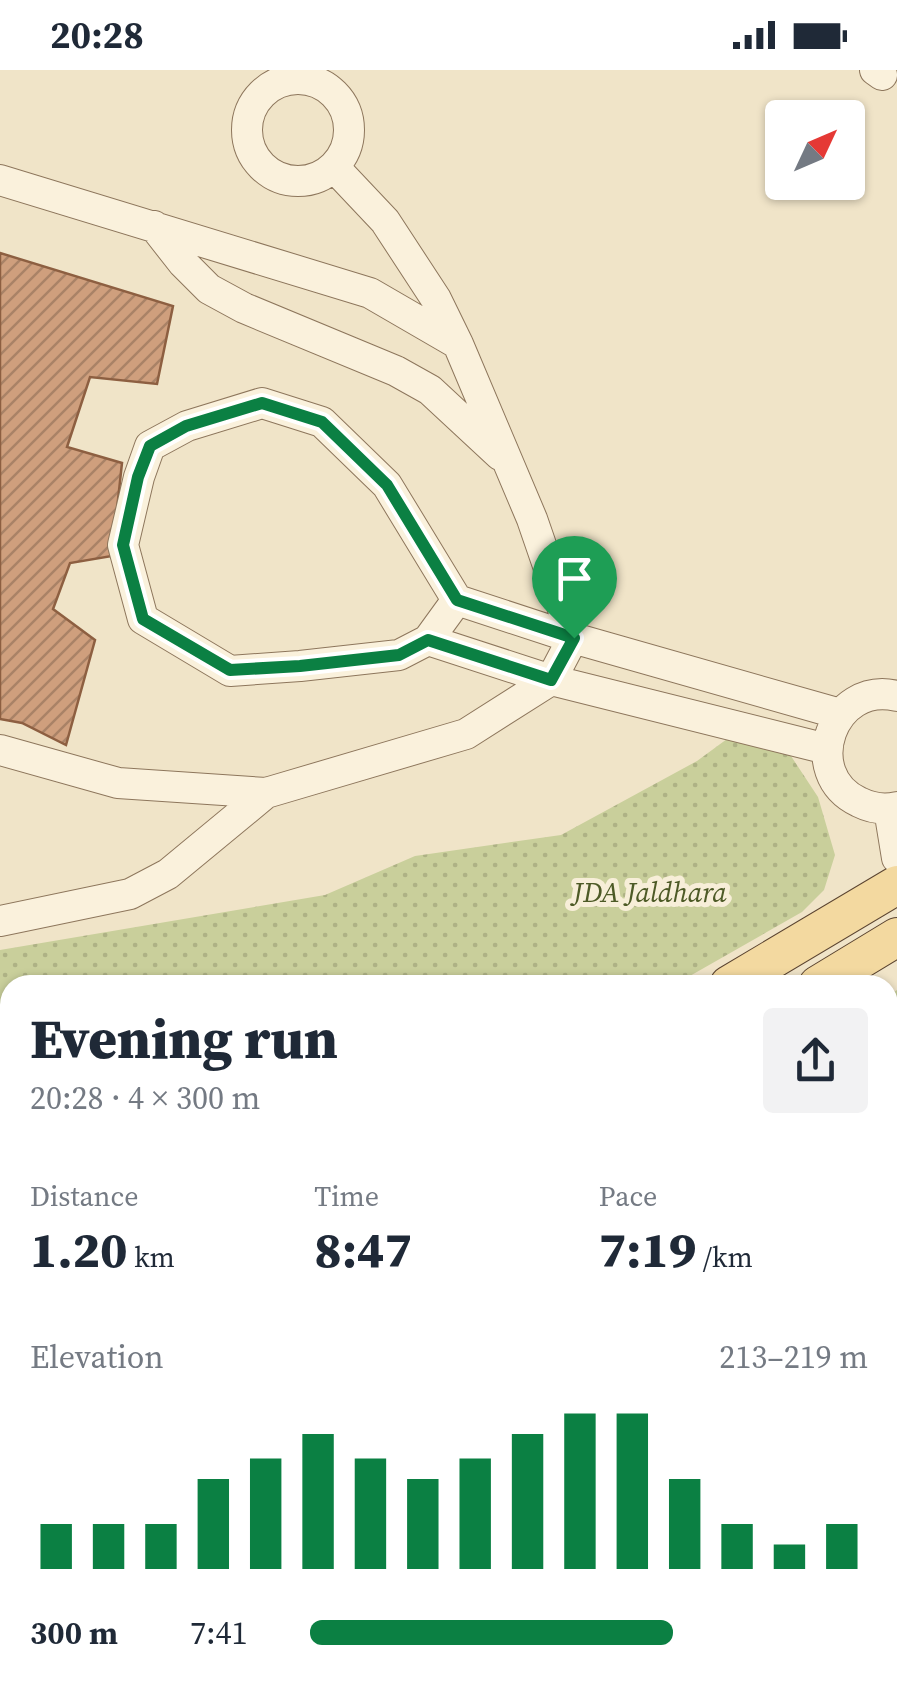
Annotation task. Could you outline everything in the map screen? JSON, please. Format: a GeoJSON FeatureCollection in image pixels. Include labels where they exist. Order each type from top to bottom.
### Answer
{"type":"FeatureCollection","features":[{"type":"Feature","properties":{"kind":"main road"},"geometry":{"type":"LineString","coordinates":[[746,975],[897,885]]}},
{"type":"Feature","properties":{"kind":"main road"},"geometry":{"type":"LineString","coordinates":[[834,975],[897,937]]}},
{"type":"Feature","properties":{"kind":"street"},"geometry":{"type":"LineString","coordinates":[[291,74],[328,88],[341,100],[348,117],[350,135],[345,152],[334,167],[305,181],[273,175],[260,164],[246,134],[254,102],[264,90],[291,74]]}},
{"type":"Feature","properties":{"kind":"street"},"geometry":{"type":"LineString","coordinates":[[0,750],[118,783],[266,793],[466,734],[551,680],[574,638],[508,462],[436,299],[385,221],[334,167]]}},
{"type":"Feature","properties":{"kind":"street"},"geometry":{"type":"LineString","coordinates":[[0,180],[370,293],[458,344]]}},
{"type":"Feature","properties":{"kind":"street"},"geometry":{"type":"LineString","coordinates":[[154,226],[208,288],[244,308],[413,380],[430,390],[508,462]]}},
{"type":"Feature","properties":{"kind":"street"},"geometry":{"type":"LineString","coordinates":[[457,600],[428,640],[399,655],[230,670],[143,619],[123,545],[138,477],[150,446],[186,426],[262,403],[322,422],[387,485],[457,600],[574,638],[840,714]]}},
{"type":"Feature","properties":{"kind":"street"},"geometry":{"type":"LineString","coordinates":[[428,640],[551,680],[827,749]]}},
{"type":"Feature","properties":{"kind":"street"},"geometry":{"type":"LineString","coordinates":[[895,692],[854,702],[840,714],[827,749],[838,786],[852,799],[870,807],[893,808],[897,858]]}},
{"type":"Feature","properties":{"kind":"street"},"geometry":{"type":"LineString","coordinates":[[0,920],[130,894],[168,874],[266,793]]}},
{"type":"Feature","properties":{"kind":"green space","name":"JDA Jaldhara"},"geometry":{"type":"Polygon","coordinates":[[[727,739],[789,753],[818,797],[835,855],[824,890],[802,912],[692,975],[0,975],[0,950],[325,895],[415,856],[561,835],[697,761],[727,739]]]}},
{"type":"Feature","properties":{"kind":"building"},"geometry":{"type":"Polygon","coordinates":[[[0,253],[173,306],[157,384],[90,377],[67,447],[122,463],[112,556],[70,563],[53,609],[95,640],[66,745],[22,723],[0,719],[0,253]]]}},
{"type":"Feature","properties":{"kind":"route"},"geometry":{"type":"LineString","coordinates":[[262,403],[322,422],[387,485],[457,600],[574,638],[551,680],[428,640],[399,655],[230,670],[143,619],[123,545],[138,477],[150,446],[186,426],[262,403]]}}]}
